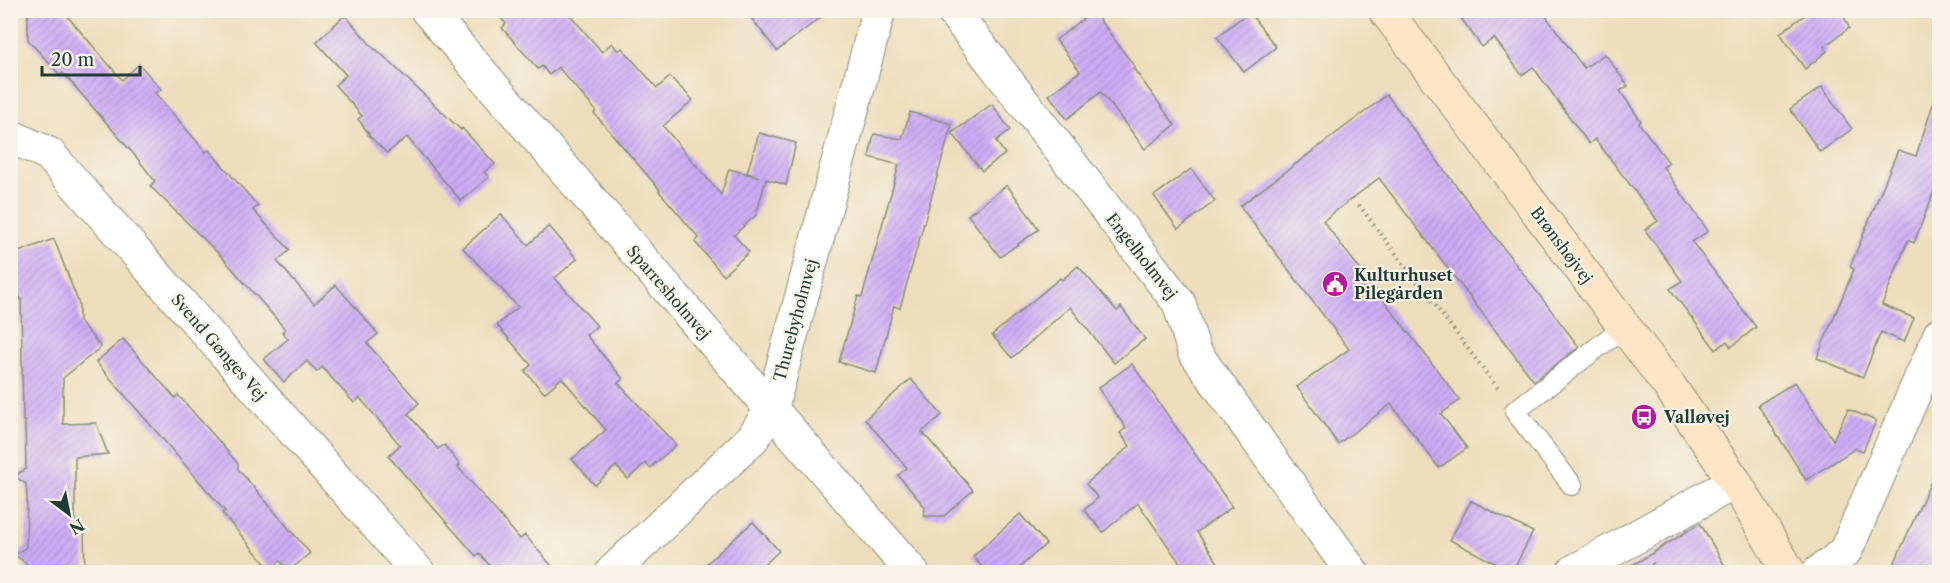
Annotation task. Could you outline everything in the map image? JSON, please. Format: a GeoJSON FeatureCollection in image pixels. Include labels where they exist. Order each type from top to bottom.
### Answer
{"type":"FeatureCollection","features":[{"type":"Feature","properties":{"kind":"street","name":"Sparresholmvej"},"geometry":{"type":"LineString","coordinates":[[427,10],[912,573]]}},
{"type":"Feature","properties":{"kind":"street","name":"Engelholmvej"},"geometry":{"type":"LineString","coordinates":[[952,10],[1179,303],[1194,351],[1352,573]]}},
{"type":"Feature","properties":{"kind":"street","name":"Brønshøjvej"},"geometry":{"type":"LineString","coordinates":[[1385,10],[1670,387],[1735,482],[1789,573]]}},
{"type":"Feature","properties":{"kind":"street","name":"Thurebyholmvej"},"geometry":{"type":"LineString","coordinates":[[612,573],[752,439],[771,410],[878,11]]}},
{"type":"Feature","properties":{"kind":"street","name":"Svend Gønges Vej"},"geometry":{"type":"LineString","coordinates":[[10,136],[49,154],[418,573]]}},
{"type":"Feature","properties":{"kind":"street"},"geometry":{"type":"LineString","coordinates":[[1819,573],[1846,550],[1940,334]]}},
{"type":"Feature","properties":{"kind":"street"},"geometry":{"type":"LineString","coordinates":[[1573,573],[1735,482]]}},
{"type":"Feature","properties":{"kind":"lane"},"geometry":{"type":"LineString","coordinates":[[1572,485],[1515,411],[1624,327]]}},
{"type":"Feature","properties":{"kind":"path"},"geometry":{"type":"LineString","coordinates":[[1359,205],[1515,411]]}},
{"type":"Feature","properties":{"kind":"building"},"geometry":{"type":"Polygon","coordinates":[[[28,10],[62,10],[122,80],[139,64],[161,89],[155,93],[206,152],[209,150],[258,206],[253,210],[290,250],[277,261],[314,304],[336,285],[378,334],[367,343],[419,403],[408,414],[438,449],[444,445],[460,465],[458,467],[520,539],[525,535],[558,573],[496,573],[479,553],[476,556],[388,456],[400,445],[360,398],[354,403],[322,367],[317,372],[307,361],[284,382],[264,359],[288,339],[282,332],[285,329],[223,258],[150,186],[155,181],[137,158],[63,73],[60,75],[28,40],[28,10]]]}},
{"type":"Feature","properties":{"kind":"building"},"geometry":{"type":"Polygon","coordinates":[[[494,10],[566,10],[602,52],[612,43],[618,51],[622,48],[657,88],[670,77],[693,100],[663,126],[721,195],[729,169],[759,177],[747,173],[759,133],[796,143],[786,185],[766,179],[756,215],[734,235],[749,252],[723,275],[695,242],[699,238],[558,67],[549,75],[542,66],[538,69],[502,28],[506,24],[494,10]]]}},
{"type":"Feature","properties":{"kind":"building"},"geometry":{"type":"Polygon","coordinates":[[[745,10],[830,10],[777,51],[745,10]]]}},
{"type":"Feature","properties":{"kind":"building"},"geometry":{"type":"Polygon","coordinates":[[[1455,10],[1542,11],[1584,68],[1605,54],[1628,86],[1620,91],[1641,121],[1639,123],[1669,163],[1663,167],[1708,231],[1692,242],[1756,327],[1731,347],[1727,341],[1716,350],[1670,289],[1682,281],[1645,230],[1658,221],[1595,139],[1589,144],[1533,67],[1522,75],[1494,38],[1482,47],[1455,10]]]}},
{"type":"Feature","properties":{"kind":"building"},"geometry":{"type":"Polygon","coordinates":[[[1812,10],[1841,10],[1849,28],[1824,47],[1827,51],[1805,69],[1780,33],[1812,10]]]}},
{"type":"Feature","properties":{"kind":"building"},"geometry":{"type":"Polygon","coordinates":[[[1093,11],[1175,125],[1145,149],[1101,92],[1067,119],[1049,95],[1080,71],[1056,40],[1093,11]]]}},
{"type":"Feature","properties":{"kind":"building"},"geometry":{"type":"Polygon","coordinates":[[[1249,12],[1276,47],[1244,72],[1217,37],[1249,12]]]}},
{"type":"Feature","properties":{"kind":"building"},"geometry":{"type":"Polygon","coordinates":[[[345,15],[375,50],[461,130],[462,128],[495,164],[484,172],[489,177],[461,201],[407,137],[387,153],[368,135],[358,119],[362,116],[335,85],[346,75],[316,42],[345,15]]]}},
{"type":"Feature","properties":{"kind":"building"},"geometry":{"type":"Polygon","coordinates":[[[1822,87],[1852,129],[1820,152],[1790,109],[1822,87]]]}},
{"type":"Feature","properties":{"kind":"building","name":"Kulturhuset Pilegården"},"geometry":{"type":"Polygon","coordinates":[[[1387,95],[1579,347],[1534,381],[1379,178],[1323,221],[1460,400],[1441,414],[1467,448],[1439,468],[1391,404],[1338,444],[1297,387],[1349,349],[1240,206],[1387,95]]]}},
{"type":"Feature","properties":{"kind":"building"},"geometry":{"type":"Polygon","coordinates":[[[1935,98],[1940,99],[1940,176],[1914,243],[1908,240],[1882,305],[1914,318],[1904,342],[1881,332],[1863,377],[1817,358],[1854,269],[1850,267],[1898,150],[1916,156],[1935,98]]]}},
{"type":"Feature","properties":{"kind":"building"},"geometry":{"type":"Polygon","coordinates":[[[992,104],[1010,130],[996,141],[1005,154],[982,171],[952,133],[992,104]]]}},
{"type":"Feature","properties":{"kind":"building"},"geometry":{"type":"Polygon","coordinates":[[[910,112],[952,124],[900,308],[894,306],[876,373],[839,362],[858,296],[862,297],[899,165],[869,157],[874,134],[902,139],[910,112]]]}},
{"type":"Feature","properties":{"kind":"building"},"geometry":{"type":"Polygon","coordinates":[[[1191,169],[1215,201],[1178,229],[1154,196],[1191,169]]]}},
{"type":"Feature","properties":{"kind":"building"},"geometry":{"type":"Polygon","coordinates":[[[1007,185],[1039,229],[1000,257],[968,215],[1007,185]]]}},
{"type":"Feature","properties":{"kind":"building"},"geometry":{"type":"Polygon","coordinates":[[[501,214],[528,245],[549,226],[577,259],[555,278],[597,326],[586,335],[623,379],[618,383],[676,445],[650,468],[645,463],[628,479],[616,466],[595,485],[572,459],[606,430],[562,378],[544,393],[525,371],[531,365],[497,325],[518,307],[463,248],[501,214]]]}},
{"type":"Feature","properties":{"kind":"building"},"geometry":{"type":"Polygon","coordinates":[[[54,239],[79,304],[79,321],[101,347],[63,378],[63,424],[96,423],[108,454],[75,457],[75,528],[84,528],[85,573],[26,573],[26,563],[15,555],[26,547],[27,499],[26,484],[14,476],[26,469],[21,299],[10,273],[10,255],[54,239]]]}},
{"type":"Feature","properties":{"kind":"building"},"geometry":{"type":"Polygon","coordinates":[[[1078,266],[1117,311],[1121,307],[1145,339],[1114,363],[1070,307],[1012,358],[992,335],[1060,278],[1062,280],[1078,266]]]}},
{"type":"Feature","properties":{"kind":"building"},"geometry":{"type":"Polygon","coordinates":[[[123,339],[175,398],[178,395],[217,439],[238,464],[238,469],[310,553],[289,571],[280,561],[270,569],[222,513],[225,511],[96,362],[123,339]]]}},
{"type":"Feature","properties":{"kind":"building"},"geometry":{"type":"Polygon","coordinates":[[[1132,364],[1232,507],[1197,532],[1225,573],[1187,573],[1138,503],[1103,532],[1084,510],[1098,498],[1086,484],[1130,446],[1120,433],[1126,428],[1098,388],[1132,364]]]}},
{"type":"Feature","properties":{"kind":"building"},"geometry":{"type":"Polygon","coordinates":[[[911,379],[942,415],[922,432],[973,490],[944,516],[924,516],[925,507],[898,475],[907,468],[865,419],[911,379]]]}},
{"type":"Feature","properties":{"kind":"building"},"geometry":{"type":"Polygon","coordinates":[[[1795,382],[1833,440],[1848,409],[1876,421],[1863,451],[1856,448],[1806,480],[1758,405],[1795,382]]]}},
{"type":"Feature","properties":{"kind":"building"},"geometry":{"type":"Polygon","coordinates":[[[1940,461],[1940,573],[1890,573],[1940,461]]]}},
{"type":"Feature","properties":{"kind":"building"},"geometry":{"type":"Polygon","coordinates":[[[1471,501],[1533,532],[1512,572],[1450,540],[1471,501]]]}},
{"type":"Feature","properties":{"kind":"building"},"geometry":{"type":"Polygon","coordinates":[[[1020,514],[1046,544],[1013,573],[987,573],[973,556],[1020,514]]]}},
{"type":"Feature","properties":{"kind":"building"},"geometry":{"type":"Polygon","coordinates":[[[753,522],[779,551],[755,573],[696,573],[753,522]]]}},
{"type":"Feature","properties":{"kind":"building"},"geometry":{"type":"Polygon","coordinates":[[[1700,523],[1729,573],[1619,573],[1656,551],[1700,523]]]}},
{"type":"Feature","properties":{"kind":"place","name":"Kulturhuset Pilegården"},"geometry":{"type":"Point","coordinates":[1335,284]}},
{"type":"Feature","properties":{"kind":"place","name":"Valløvej"},"geometry":{"type":"Point","coordinates":[1644,417]}}]}
